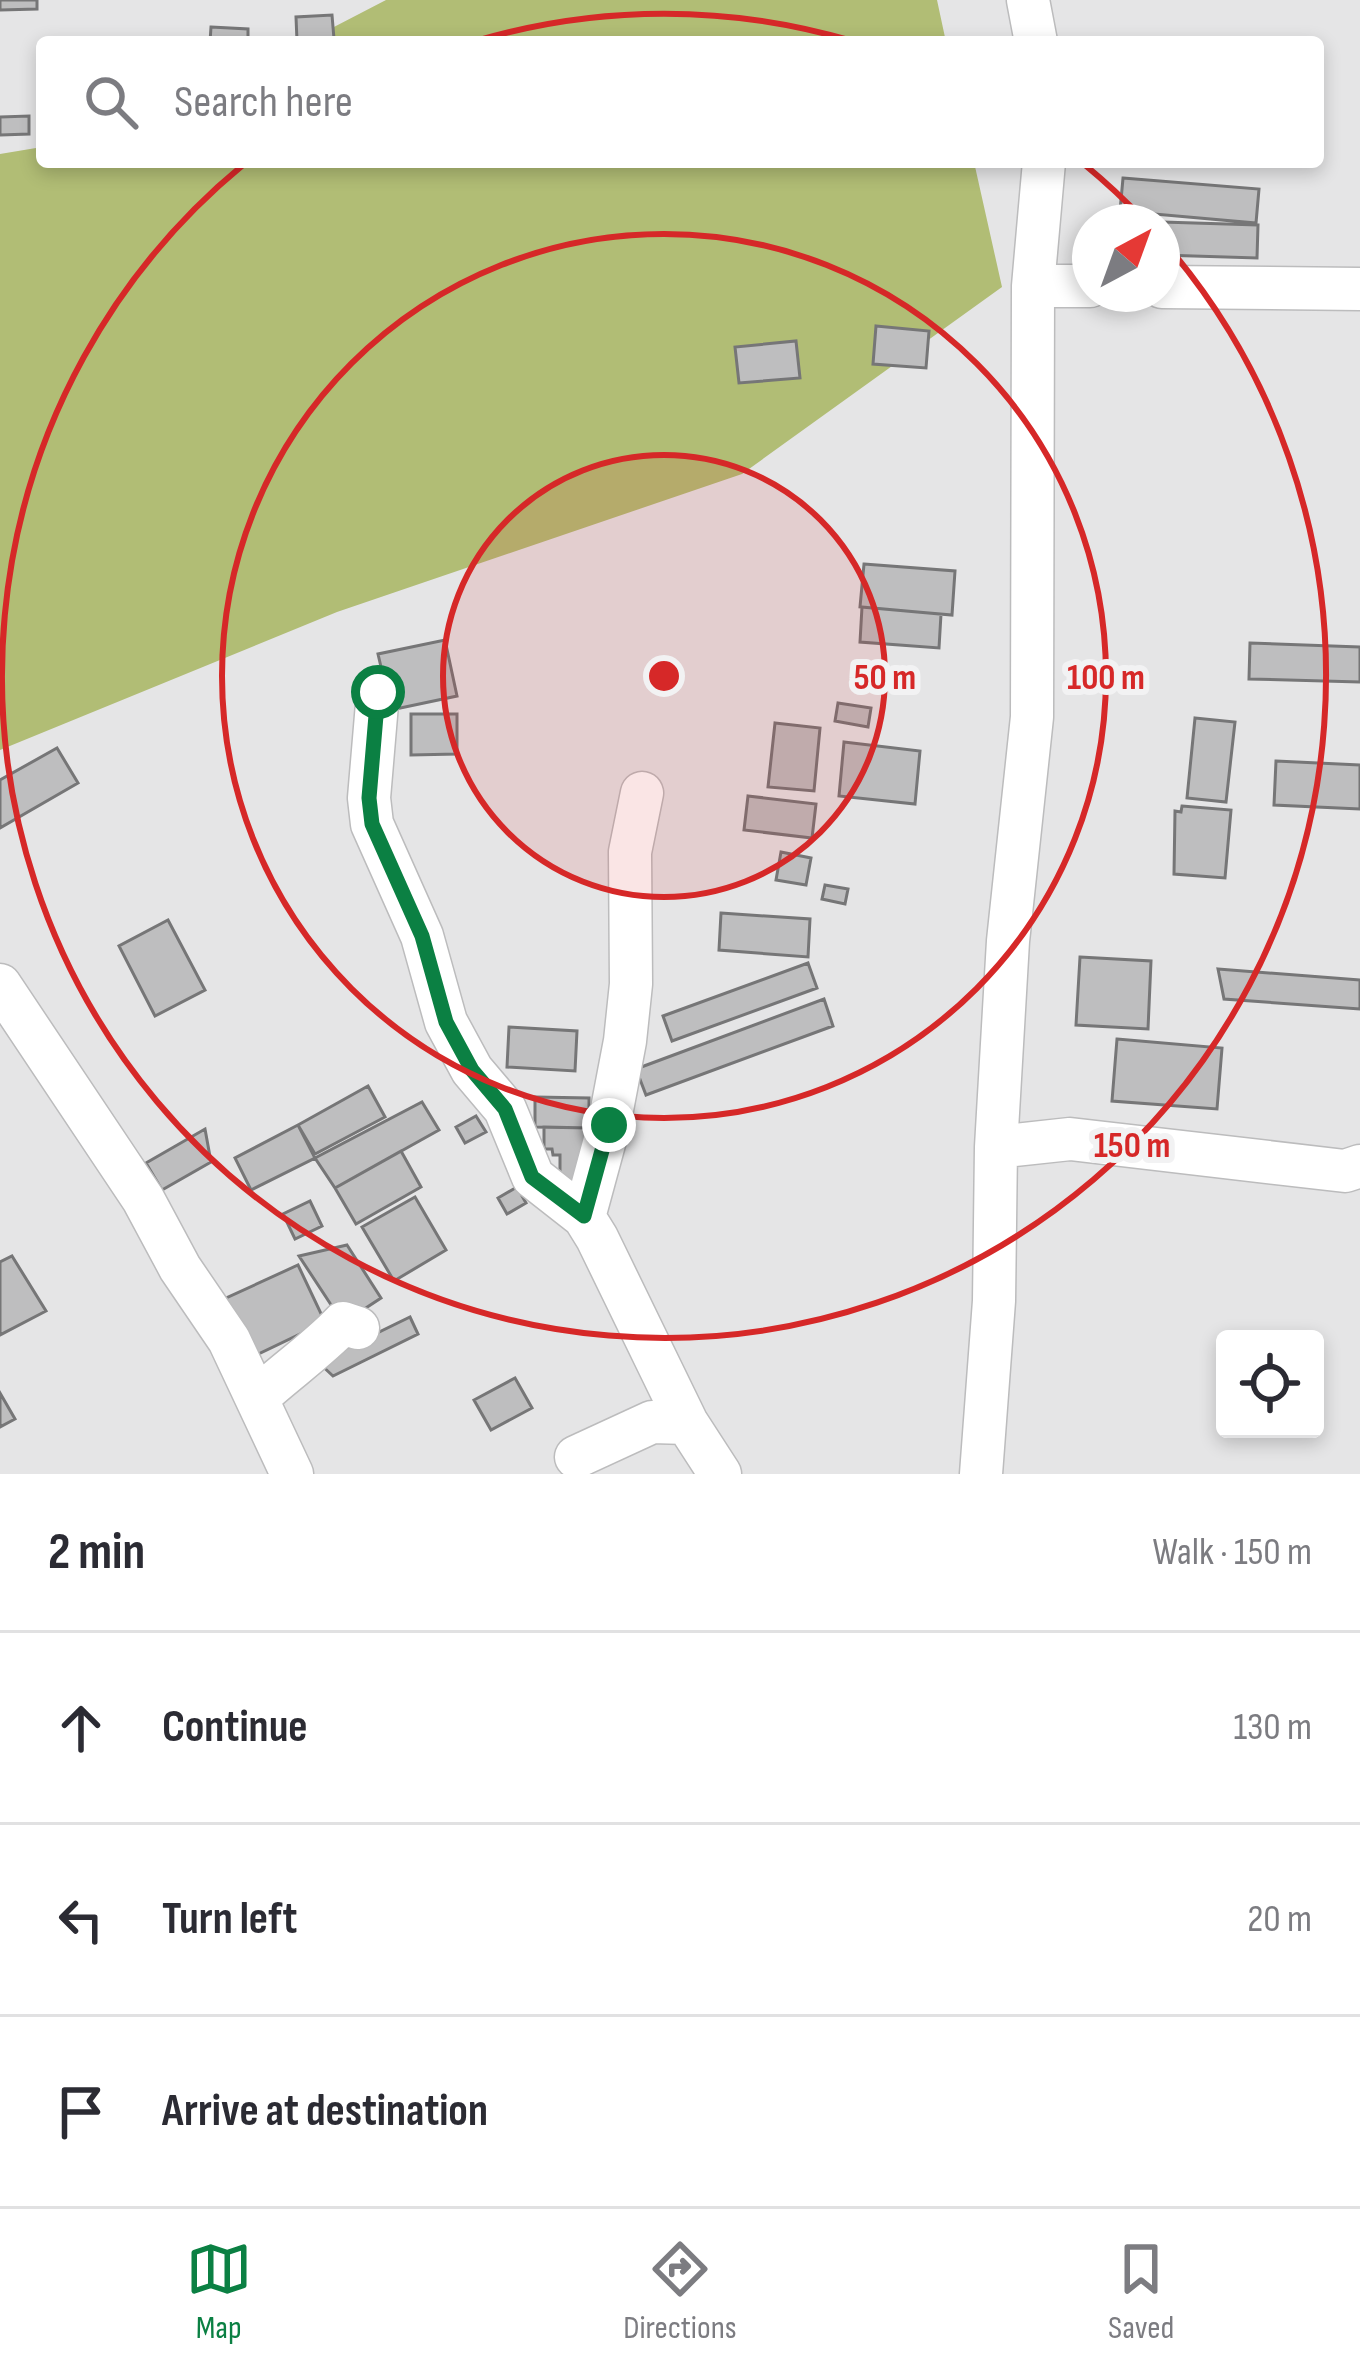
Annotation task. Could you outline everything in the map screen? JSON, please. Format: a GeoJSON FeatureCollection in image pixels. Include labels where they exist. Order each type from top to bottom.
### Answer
{"type":"FeatureCollection","features":[{"type":"Feature","properties":{"kind":"street"},"geometry":{"type":"LineString","coordinates":[[1028,0],[1035,36]]}},
{"type":"Feature","properties":{"kind":"street"},"geometry":{"type":"LineString","coordinates":[[981,1474],[994,1301],[996,1147],[1008,941],[1032,717],[1033,286],[1043,168]]}},
{"type":"Feature","properties":{"kind":"street"},"geometry":{"type":"LineString","coordinates":[[1033,286],[1072,286]]}},
{"type":"Feature","properties":{"kind":"street"},"geometry":{"type":"LineString","coordinates":[[1180,287],[1360,290]]}},
{"type":"Feature","properties":{"kind":"street"},"geometry":{"type":"LineString","coordinates":[[378,692],[369,798],[372,824],[422,936],[446,1022],[465,1059],[505,1109],[532,1177],[584,1216],[687,1423],[720,1474]]}},
{"type":"Feature","properties":{"kind":"street"},"geometry":{"type":"LineString","coordinates":[[584,1216],[625,1041],[631,984],[630,852],[642,793]]}},
{"type":"Feature","properties":{"kind":"street"},"geometry":{"type":"LineString","coordinates":[[0,985],[143,1199],[180,1268],[229,1340],[292,1474]]}},
{"type":"Feature","properties":{"kind":"street"},"geometry":{"type":"LineString","coordinates":[[996,1147],[1070,1139],[1345,1172],[1360,1166]]}},
{"type":"Feature","properties":{"kind":"street"},"geometry":{"type":"LineString","coordinates":[[256,1398],[344,1323],[358,1328]]}},
{"type":"Feature","properties":{"kind":"street"},"geometry":{"type":"LineString","coordinates":[[576,1457],[652,1422],[687,1423]]}},
{"type":"Feature","properties":{"kind":"green space"},"geometry":{"type":"Polygon","coordinates":[[[386,0],[937,0],[945,36],[317,36],[386,0]]]}},
{"type":"Feature","properties":{"kind":"green space"},"geometry":{"type":"Polygon","coordinates":[[[36,148],[36,168],[975,168],[1002,287],[742,474],[337,612],[0,750],[0,154],[36,148]]]}},
{"type":"Feature","properties":{"kind":"building"},"geometry":{"type":"Polygon","coordinates":[[[0,0],[37,0],[37,9],[0,10],[0,0]]]}},
{"type":"Feature","properties":{"kind":"building"},"geometry":{"type":"Polygon","coordinates":[[[332,15],[334,36],[297,36],[296,17],[332,15]]]}},
{"type":"Feature","properties":{"kind":"building"},"geometry":{"type":"Polygon","coordinates":[[[211,27],[248,29],[248,36],[210,36],[211,27]]]}},
{"type":"Feature","properties":{"kind":"building"},"geometry":{"type":"Polygon","coordinates":[[[29,116],[29,134],[0,135],[0,117],[29,116]]]}},
{"type":"Feature","properties":{"kind":"building"},"geometry":{"type":"Polygon","coordinates":[[[1123,178],[1259,189],[1256,223],[1180,216],[1180,204],[1121,204],[1123,178]]]}},
{"type":"Feature","properties":{"kind":"building"},"geometry":{"type":"Polygon","coordinates":[[[1180,223],[1258,225],[1257,258],[1180,256],[1180,223]]]}},
{"type":"Feature","properties":{"kind":"building"},"geometry":{"type":"Polygon","coordinates":[[[876,326],[929,331],[926,368],[873,364],[876,326]]]}},
{"type":"Feature","properties":{"kind":"building"},"geometry":{"type":"Polygon","coordinates":[[[796,341],[800,378],[739,383],[735,347],[796,341]]]}},
{"type":"Feature","properties":{"kind":"building"},"geometry":{"type":"Polygon","coordinates":[[[864,564],[955,571],[952,615],[860,607],[864,564]]]}},
{"type":"Feature","properties":{"kind":"building"},"geometry":{"type":"Polygon","coordinates":[[[862,607],[941,614],[939,648],[860,642],[862,607]]]}},
{"type":"Feature","properties":{"kind":"building"},"geometry":{"type":"Polygon","coordinates":[[[445,640],[457,696],[391,710],[378,654],[445,640]]]}},
{"type":"Feature","properties":{"kind":"building"},"geometry":{"type":"Polygon","coordinates":[[[1250,643],[1360,647],[1360,682],[1249,679],[1250,643]]]}},
{"type":"Feature","properties":{"kind":"building"},"geometry":{"type":"Polygon","coordinates":[[[838,703],[871,708],[868,727],[835,721],[838,703]]]}},
{"type":"Feature","properties":{"kind":"building"},"geometry":{"type":"Polygon","coordinates":[[[411,714],[457,714],[457,754],[411,755],[411,714]]]}},
{"type":"Feature","properties":{"kind":"building"},"geometry":{"type":"Polygon","coordinates":[[[1195,718],[1235,722],[1226,802],[1187,798],[1195,718]]]}},
{"type":"Feature","properties":{"kind":"building"},"geometry":{"type":"Polygon","coordinates":[[[775,723],[820,728],[814,791],[768,787],[775,723]]]}},
{"type":"Feature","properties":{"kind":"building"},"geometry":{"type":"Polygon","coordinates":[[[844,742],[920,751],[915,804],[839,796],[844,742]]]}},
{"type":"Feature","properties":{"kind":"building"},"geometry":{"type":"Polygon","coordinates":[[[57,748],[78,783],[0,828],[0,780],[57,748]]]}},
{"type":"Feature","properties":{"kind":"building"},"geometry":{"type":"Polygon","coordinates":[[[1276,761],[1360,765],[1360,809],[1274,805],[1276,761]]]}},
{"type":"Feature","properties":{"kind":"building"},"geometry":{"type":"Polygon","coordinates":[[[748,796],[816,804],[812,838],[744,830],[748,796]]]}},
{"type":"Feature","properties":{"kind":"building"},"geometry":{"type":"Polygon","coordinates":[[[1182,806],[1231,810],[1225,878],[1174,874],[1175,811],[1181,812],[1182,806]]]}},
{"type":"Feature","properties":{"kind":"building"},"geometry":{"type":"Polygon","coordinates":[[[781,852],[811,858],[806,885],[776,880],[781,852]]]}},
{"type":"Feature","properties":{"kind":"building"},"geometry":{"type":"Polygon","coordinates":[[[825,885],[848,889],[845,904],[822,899],[825,885]]]}},
{"type":"Feature","properties":{"kind":"building"},"geometry":{"type":"Polygon","coordinates":[[[721,913],[810,919],[808,957],[719,950],[721,913]]]}},
{"type":"Feature","properties":{"kind":"building"},"geometry":{"type":"Polygon","coordinates":[[[168,920],[205,990],[155,1016],[119,946],[168,920]]]}},
{"type":"Feature","properties":{"kind":"building"},"geometry":{"type":"Polygon","coordinates":[[[1080,957],[1151,961],[1148,1029],[1076,1025],[1080,957]]]}},
{"type":"Feature","properties":{"kind":"building"},"geometry":{"type":"Polygon","coordinates":[[[808,963],[817,988],[672,1041],[663,1016],[808,963]]]}},
{"type":"Feature","properties":{"kind":"building"},"geometry":{"type":"Polygon","coordinates":[[[1218,969],[1360,980],[1360,1009],[1224,999],[1218,969]]]}},
{"type":"Feature","properties":{"kind":"building"},"geometry":{"type":"Polygon","coordinates":[[[824,999],[833,1026],[646,1095],[636,1069],[824,999]]]}},
{"type":"Feature","properties":{"kind":"building"},"geometry":{"type":"Polygon","coordinates":[[[509,1027],[577,1031],[575,1071],[507,1067],[509,1027]]]}},
{"type":"Feature","properties":{"kind":"building"},"geometry":{"type":"Polygon","coordinates":[[[1117,1039],[1222,1048],[1217,1109],[1112,1101],[1117,1039]]]}},
{"type":"Feature","properties":{"kind":"building"},"geometry":{"type":"Polygon","coordinates":[[[368,1086],[385,1117],[315,1154],[298,1125],[368,1086]]]}},
{"type":"Feature","properties":{"kind":"building"},"geometry":{"type":"Polygon","coordinates":[[[535,1097],[589,1098],[589,1128],[535,1127],[535,1097]]]}},
{"type":"Feature","properties":{"kind":"building"},"geometry":{"type":"Polygon","coordinates":[[[422,1102],[439,1130],[335,1188],[315,1158],[422,1102]]]}},
{"type":"Feature","properties":{"kind":"building"},"geometry":{"type":"Polygon","coordinates":[[[476,1116],[486,1132],[465,1143],[456,1127],[476,1116]]]}},
{"type":"Feature","properties":{"kind":"building"},"geometry":{"type":"Polygon","coordinates":[[[298,1125],[315,1158],[251,1190],[235,1158],[298,1125]]]}},
{"type":"Feature","properties":{"kind":"building"},"geometry":{"type":"Polygon","coordinates":[[[544,1127],[589,1128],[588,1193],[560,1192],[560,1155],[544,1149],[544,1127]]]}},
{"type":"Feature","properties":{"kind":"building"},"geometry":{"type":"Polygon","coordinates":[[[205,1129],[211,1162],[162,1190],[146,1163],[205,1129]]]}},
{"type":"Feature","properties":{"kind":"building"},"geometry":{"type":"Polygon","coordinates":[[[401,1151],[421,1187],[356,1224],[335,1188],[401,1151]]]}},
{"type":"Feature","properties":{"kind":"building"},"geometry":{"type":"Polygon","coordinates":[[[517,1187],[526,1203],[507,1214],[498,1198],[517,1187]]]}},
{"type":"Feature","properties":{"kind":"building"},"geometry":{"type":"Polygon","coordinates":[[[415,1197],[446,1250],[394,1281],[362,1227],[415,1197]]]}},
{"type":"Feature","properties":{"kind":"building"},"geometry":{"type":"Polygon","coordinates":[[[310,1201],[322,1226],[295,1239],[283,1214],[310,1201]]]}},
{"type":"Feature","properties":{"kind":"building"},"geometry":{"type":"Polygon","coordinates":[[[347,1245],[381,1298],[343,1323],[299,1256],[347,1245]]]}},
{"type":"Feature","properties":{"kind":"building"},"geometry":{"type":"Polygon","coordinates":[[[12,1256],[46,1311],[0,1335],[0,1262],[12,1256]]]}},
{"type":"Feature","properties":{"kind":"building"},"geometry":{"type":"Polygon","coordinates":[[[298,1265],[325,1322],[252,1357],[224,1299],[298,1265]]]}},
{"type":"Feature","properties":{"kind":"building"},"geometry":{"type":"Polygon","coordinates":[[[410,1317],[418,1334],[333,1376],[318,1362],[410,1317]]]}},
{"type":"Feature","properties":{"kind":"building"},"geometry":{"type":"Polygon","coordinates":[[[515,1378],[532,1408],[491,1430],[474,1400],[515,1378]]]}},
{"type":"Feature","properties":{"kind":"building"},"geometry":{"type":"Polygon","coordinates":[[[0,1393],[15,1419],[0,1427],[0,1393]]]}},
{"type":"Feature","properties":{"kind":"route"},"geometry":{"type":"LineString","coordinates":[[378,692],[369,798],[372,824],[422,936],[458,1048],[505,1109],[532,1177],[584,1216],[609,1125]]}}]}
